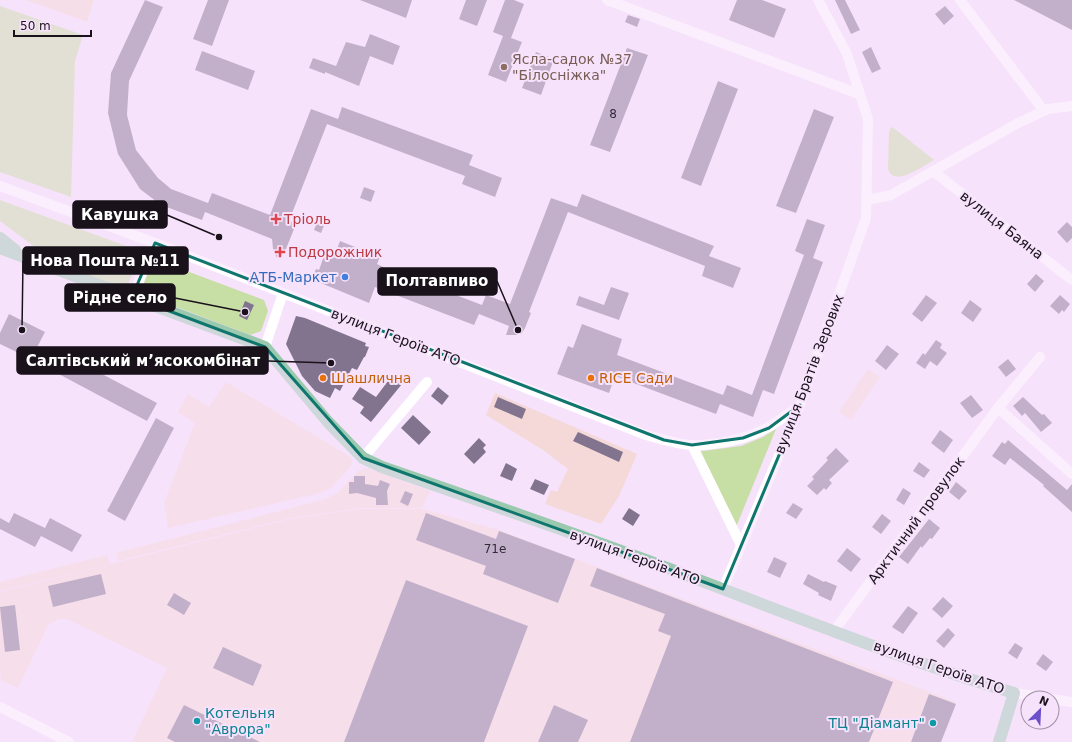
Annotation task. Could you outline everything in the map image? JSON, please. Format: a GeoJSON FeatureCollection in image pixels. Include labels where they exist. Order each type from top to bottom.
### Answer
{"type":"FeatureCollection","features":[{"type":"Feature","properties":{"kind":"main road"},"geometry":{"type":"LineString","coordinates":[[0,238],[22,256]]}},
{"type":"Feature","properties":{"kind":"main road","name":"вулиця Героїв АТО"},"geometry":{"type":"LineString","coordinates":[[0,248],[265,347],[328,422],[363,458],[382,467],[599,542],[834,631],[974,681],[1014,693]]}},
{"type":"Feature","properties":{"kind":"main road"},"geometry":{"type":"LineString","coordinates":[[999,742],[1014,693]]}},
{"type":"Feature","properties":{"kind":"street"},"geometry":{"type":"LineString","coordinates":[[607,0],[860,94]]}},
{"type":"Feature","properties":{"kind":"street","name":"вулиця Братів Зерових"},"geometry":{"type":"LineString","coordinates":[[723,589],[800,405],[866,218],[868,119],[847,54],[818,0]]}},
{"type":"Feature","properties":{"kind":"street"},"geometry":{"type":"LineString","coordinates":[[960,0],[1044,111]]}},
{"type":"Feature","properties":{"kind":"street"},"geometry":{"type":"LineString","coordinates":[[867,200],[891,195],[1018,123],[1048,109],[1072,106]]}},
{"type":"Feature","properties":{"kind":"street","name":"вулиця Баяна"},"geometry":{"type":"LineString","coordinates":[[933,171],[1072,280]]}},
{"type":"Feature","properties":{"kind":"street","name":"вулиця Героїв АТО"},"geometry":{"type":"LineString","coordinates":[[0,186],[154,243],[646,435],[664,440],[692,445],[727,442],[757,434],[779,421],[800,405]]}},
{"type":"Feature","properties":{"kind":"street"},"geometry":{"type":"LineString","coordinates":[[132,297],[154,243]]}},
{"type":"Feature","properties":{"kind":"street"},"geometry":{"type":"LineString","coordinates":[[265,347],[283,293]]}},
{"type":"Feature","properties":{"kind":"street","name":"Арктичний провулок"},"geometry":{"type":"LineString","coordinates":[[834,631],[998,408],[1040,356]]}},
{"type":"Feature","properties":{"kind":"street"},"geometry":{"type":"LineString","coordinates":[[363,458],[427,382]]}},
{"type":"Feature","properties":{"kind":"street"},"geometry":{"type":"LineString","coordinates":[[998,408],[1072,474]]}},
{"type":"Feature","properties":{"kind":"street"},"geometry":{"type":"LineString","coordinates":[[692,445],[741,545]]}},
{"type":"Feature","properties":{"kind":"street","name":"вулиця Героїв АТО"},"geometry":{"type":"LineString","coordinates":[[1014,693],[1020,694]]}},
{"type":"Feature","properties":{"kind":"street"},"geometry":{"type":"LineString","coordinates":[[1060,700],[1072,702]]}},
{"type":"Feature","properties":{"kind":"street"},"geometry":{"type":"LineString","coordinates":[[0,707],[69,742]]}},
{"type":"Feature","properties":{"kind":"highlighted area"},"geometry":{"type":"Polygon","coordinates":[[[155,243],[664,440],[692,445],[743,438],[769,428],[800,405],[723,589],[363,458],[265,347],[132,297],[155,243]]]}},
{"type":"Feature","properties":{"kind":"shaded area"},"geometry":{"type":"Polygon","coordinates":[[[26,0],[94,0],[87,22],[26,0]]]}},
{"type":"Feature","properties":{"kind":"shaded area"},"geometry":{"type":"Polygon","coordinates":[[[868,369],[880,377],[851,420],[839,412],[868,369]]]}},
{"type":"Feature","properties":{"kind":"shaded area"},"geometry":{"type":"Polygon","coordinates":[[[226,382],[349,456],[352,460],[351,466],[331,488],[320,493],[168,528],[164,503],[195,423],[178,412],[188,394],[209,407],[226,382]]]}},
{"type":"Feature","properties":{"kind":"shaded area"},"geometry":{"type":"Polygon","coordinates":[[[495,393],[637,454],[619,496],[601,524],[545,504],[551,490],[557,492],[568,469],[543,450],[486,415],[495,393]]]}},
{"type":"Feature","properties":{"kind":"shaded area"},"geometry":{"type":"Polygon","coordinates":[[[367,468],[430,491],[422,508],[361,508],[290,518],[118,561],[116,553],[326,499],[339,492],[358,471],[367,468]]]}},
{"type":"Feature","properties":{"kind":"shaded area"},"geometry":{"type":"Polygon","coordinates":[[[361,509],[423,509],[499,530],[956,702],[941,742],[132,742],[167,668],[67,619],[59,619],[48,625],[18,688],[1,680],[0,592],[290,519],[361,509]]]}},
{"type":"Feature","properties":{"kind":"shaded area"},"geometry":{"type":"Polygon","coordinates":[[[107,555],[110,564],[0,591],[0,582],[107,555]]]}},
{"type":"Feature","properties":{"kind":"green space"},"geometry":{"type":"Polygon","coordinates":[[[0,6],[83,35],[75,61],[71,197],[0,172],[0,6]]]}},
{"type":"Feature","properties":{"kind":"green space"},"geometry":{"type":"Polygon","coordinates":[[[891,127],[934,160],[909,174],[896,176],[891,174],[888,169],[889,132],[891,127]]]}},
{"type":"Feature","properties":{"kind":"green space"},"geometry":{"type":"Polygon","coordinates":[[[0,200],[143,252],[127,286],[125,288],[59,265],[0,221],[0,200]]]}},
{"type":"Feature","properties":{"kind":"green space"},"geometry":{"type":"Polygon","coordinates":[[[160,261],[264,300],[268,311],[261,331],[250,335],[145,295],[143,286],[150,267],[160,261]]]}},
{"type":"Feature","properties":{"kind":"green space"},"geometry":{"type":"Polygon","coordinates":[[[776,429],[734,532],[696,452],[741,446],[763,437],[776,429]]]}},
{"type":"Feature","properties":{"kind":"building"},"geometry":{"type":"Polygon","coordinates":[[[145,0],[163,7],[129,81],[127,115],[136,150],[158,178],[171,189],[208,203],[212,193],[270,215],[311,109],[338,119],[342,107],[473,155],[469,165],[502,178],[495,197],[462,184],[465,176],[327,124],[289,221],[296,224],[284,254],[279,252],[277,258],[273,249],[272,239],[205,212],[202,220],[161,205],[140,189],[118,154],[108,113],[111,73],[145,0]]]}},
{"type":"Feature","properties":{"kind":"building"},"geometry":{"type":"Polygon","coordinates":[[[208,0],[229,0],[212,46],[193,39],[208,0]]]}},
{"type":"Feature","properties":{"kind":"building"},"geometry":{"type":"Polygon","coordinates":[[[360,0],[412,0],[406,18],[360,0]]]}},
{"type":"Feature","properties":{"kind":"building"},"geometry":{"type":"Polygon","coordinates":[[[466,0],[487,0],[477,26],[459,19],[466,0]]]}},
{"type":"Feature","properties":{"kind":"building"},"geometry":{"type":"Polygon","coordinates":[[[505,0],[514,0],[524,4],[511,38],[522,42],[506,82],[488,75],[503,36],[493,32],[505,0]]]}},
{"type":"Feature","properties":{"kind":"building"},"geometry":{"type":"Polygon","coordinates":[[[737,0],[762,0],[786,9],[774,38],[729,20],[737,0]]]}},
{"type":"Feature","properties":{"kind":"building"},"geometry":{"type":"Polygon","coordinates":[[[835,0],[845,0],[860,30],[851,34],[835,0]]]}},
{"type":"Feature","properties":{"kind":"building"},"geometry":{"type":"Polygon","coordinates":[[[1014,0],[1072,0],[1072,30],[1014,0]]]}},
{"type":"Feature","properties":{"kind":"building"},"geometry":{"type":"Polygon","coordinates":[[[945,6],[954,16],[944,25],[935,14],[945,6]]]}},
{"type":"Feature","properties":{"kind":"building"},"geometry":{"type":"Polygon","coordinates":[[[628,15],[640,19],[637,27],[625,22],[628,15]]]}},
{"type":"Feature","properties":{"kind":"building"},"geometry":{"type":"Polygon","coordinates":[[[370,34],[400,46],[393,65],[370,56],[359,86],[325,72],[325,74],[309,68],[313,58],[336,66],[346,42],[365,47],[370,34]]]}},
{"type":"Feature","properties":{"kind":"building"},"geometry":{"type":"Polygon","coordinates":[[[871,47],[881,69],[872,73],[862,52],[871,47]]]}},
{"type":"Feature","properties":{"kind":"building"},"geometry":{"type":"Polygon","coordinates":[[[627,48],[648,55],[610,152],[590,145],[627,48]]]}},
{"type":"Feature","properties":{"kind":"building"},"geometry":{"type":"Polygon","coordinates":[[[202,51],[255,71],[248,90],[195,70],[202,51]]]}},
{"type":"Feature","properties":{"kind":"building"},"geometry":{"type":"Polygon","coordinates":[[[536,52],[554,59],[541,95],[522,88],[536,52]]]}},
{"type":"Feature","properties":{"kind":"building"},"geometry":{"type":"Polygon","coordinates":[[[718,81],[738,89],[701,186],[681,178],[718,81]]]}},
{"type":"Feature","properties":{"kind":"building"},"geometry":{"type":"Polygon","coordinates":[[[814,109],[834,117],[796,213],[776,206],[814,109]]]}},
{"type":"Feature","properties":{"kind":"building"},"geometry":{"type":"Polygon","coordinates":[[[364,187],[375,191],[371,202],[360,198],[364,187]]]}},
{"type":"Feature","properties":{"kind":"building"},"geometry":{"type":"Polygon","coordinates":[[[582,194],[714,246],[709,256],[741,268],[733,288],[702,276],[705,266],[568,212],[529,312],[531,313],[525,328],[522,333],[516,335],[506,335],[509,326],[479,314],[474,325],[375,287],[369,303],[316,281],[314,274],[316,269],[319,270],[325,253],[334,257],[340,241],[380,257],[377,264],[385,268],[482,305],[486,295],[510,304],[551,198],[577,207],[582,194]]]}},
{"type":"Feature","properties":{"kind":"building"},"geometry":{"type":"Polygon","coordinates":[[[807,219],[825,225],[813,258],[823,262],[774,394],[763,390],[753,417],[720,404],[716,414],[615,376],[609,393],[557,374],[568,346],[573,348],[582,324],[622,339],[617,355],[723,395],[727,385],[752,395],[804,255],[795,251],[807,219]]]}},
{"type":"Feature","properties":{"kind":"building"},"geometry":{"type":"Polygon","coordinates":[[[318,220],[325,223],[321,233],[314,230],[318,220]]]}},
{"type":"Feature","properties":{"kind":"building"},"geometry":{"type":"Polygon","coordinates":[[[1067,222],[1072,227],[1072,238],[1067,243],[1057,232],[1067,222]]]}},
{"type":"Feature","properties":{"kind":"building"},"geometry":{"type":"Polygon","coordinates":[[[1036,274],[1044,281],[1035,292],[1027,284],[1036,274]]]}},
{"type":"Feature","properties":{"kind":"building"},"geometry":{"type":"Polygon","coordinates":[[[611,287],[629,293],[619,320],[576,305],[579,296],[604,305],[611,287]]]}},
{"type":"Feature","properties":{"kind":"building"},"geometry":{"type":"Polygon","coordinates":[[[926,295],[937,303],[922,322],[912,314],[926,295]]]}},
{"type":"Feature","properties":{"kind":"building"},"geometry":{"type":"Polygon","coordinates":[[[1060,295],[1070,304],[1064,312],[1062,310],[1059,314],[1050,306],[1060,295]]]}},
{"type":"Feature","properties":{"kind":"building"},"geometry":{"type":"Polygon","coordinates":[[[970,300],[982,309],[973,322],[961,313],[970,300]]]}},
{"type":"Feature","properties":{"kind":"building"},"geometry":{"type":"Polygon","coordinates":[[[245,301],[254,305],[247,320],[239,316],[245,301]]]}},
{"type":"Feature","properties":{"kind":"building"},"geometry":{"type":"Polygon","coordinates":[[[9,314],[45,332],[31,359],[0,344],[0,333],[9,314]]]}},
{"type":"Feature","properties":{"kind":"building"},"geometry":{"type":"Polygon","coordinates":[[[296,316],[305,318],[366,343],[365,346],[369,347],[357,370],[352,368],[340,391],[335,388],[330,398],[315,391],[302,376],[286,344],[296,316]]]}},
{"type":"Feature","properties":{"kind":"building"},"geometry":{"type":"Polygon","coordinates":[[[936,340],[942,344],[940,348],[947,353],[937,366],[930,361],[925,369],[916,363],[923,353],[925,355],[936,340]]]}},
{"type":"Feature","properties":{"kind":"building"},"geometry":{"type":"Polygon","coordinates":[[[887,345],[899,354],[886,370],[875,361],[887,345]]]}},
{"type":"Feature","properties":{"kind":"building"},"geometry":{"type":"Polygon","coordinates":[[[64,354],[157,403],[147,421],[55,372],[64,354]]]}},
{"type":"Feature","properties":{"kind":"building"},"geometry":{"type":"Polygon","coordinates":[[[1008,359],[1016,369],[1006,377],[998,367],[1008,359]]]}},
{"type":"Feature","properties":{"kind":"building"},"geometry":{"type":"Polygon","coordinates":[[[391,377],[402,384],[371,422],[360,413],[364,407],[352,399],[360,387],[376,397],[391,377]]]}},
{"type":"Feature","properties":{"kind":"building"},"geometry":{"type":"Polygon","coordinates":[[[438,387],[449,396],[442,405],[431,396],[438,387]]]}},
{"type":"Feature","properties":{"kind":"building"},"geometry":{"type":"Polygon","coordinates":[[[971,395],[983,410],[972,418],[960,403],[971,395]]]}},
{"type":"Feature","properties":{"kind":"building"},"geometry":{"type":"Polygon","coordinates":[[[498,397],[526,409],[522,419],[494,407],[498,397]]]}},
{"type":"Feature","properties":{"kind":"building"},"geometry":{"type":"Polygon","coordinates":[[[1023,397],[1042,415],[1044,414],[1052,423],[1041,432],[1025,413],[1022,416],[1013,406],[1023,397]]]}},
{"type":"Feature","properties":{"kind":"building"},"geometry":{"type":"Polygon","coordinates":[[[413,415],[431,432],[419,445],[401,428],[413,415]]]}},
{"type":"Feature","properties":{"kind":"building"},"geometry":{"type":"Polygon","coordinates":[[[156,418],[174,428],[125,521],[107,511],[156,418]]]}},
{"type":"Feature","properties":{"kind":"building"},"geometry":{"type":"Polygon","coordinates":[[[940,430],[953,440],[944,453],[931,443],[940,430]]]}},
{"type":"Feature","properties":{"kind":"building"},"geometry":{"type":"Polygon","coordinates":[[[578,432],[623,452],[619,462],[573,441],[578,432]]]}},
{"type":"Feature","properties":{"kind":"building"},"geometry":{"type":"Polygon","coordinates":[[[479,438],[486,445],[483,448],[486,452],[474,464],[464,454],[479,438]]]}},
{"type":"Feature","properties":{"kind":"building"},"geometry":{"type":"Polygon","coordinates":[[[1008,440],[1067,490],[1072,484],[1072,512],[1043,486],[1044,485],[1010,458],[1005,465],[992,456],[1002,442],[1005,444],[1008,440]]]}},
{"type":"Feature","properties":{"kind":"building"},"geometry":{"type":"Polygon","coordinates":[[[836,448],[849,461],[829,480],[832,483],[826,490],[824,488],[817,495],[807,486],[814,479],[812,477],[828,460],[826,458],[836,448]]]}},
{"type":"Feature","properties":{"kind":"building"},"geometry":{"type":"Polygon","coordinates":[[[919,462],[930,470],[924,478],[913,471],[919,462]]]}},
{"type":"Feature","properties":{"kind":"building"},"geometry":{"type":"Polygon","coordinates":[[[506,463],[517,469],[512,481],[500,476],[506,463]]]}},
{"type":"Feature","properties":{"kind":"building"},"geometry":{"type":"Polygon","coordinates":[[[354,476],[365,476],[365,484],[378,486],[380,480],[390,484],[387,491],[388,505],[376,505],[376,498],[357,493],[349,494],[349,482],[354,482],[354,476]]]}},
{"type":"Feature","properties":{"kind":"building"},"geometry":{"type":"Polygon","coordinates":[[[535,479],[549,485],[544,495],[530,489],[535,479]]]}},
{"type":"Feature","properties":{"kind":"building"},"geometry":{"type":"Polygon","coordinates":[[[956,482],[967,491],[959,500],[949,492],[956,482]]]}},
{"type":"Feature","properties":{"kind":"building"},"geometry":{"type":"Polygon","coordinates":[[[903,488],[911,493],[904,505],[896,500],[903,488]]]}},
{"type":"Feature","properties":{"kind":"building"},"geometry":{"type":"Polygon","coordinates":[[[405,491],[413,494],[408,506],[400,502],[405,491]]]}},
{"type":"Feature","properties":{"kind":"building"},"geometry":{"type":"Polygon","coordinates":[[[793,503],[803,509],[796,519],[786,513],[793,503]]]}},
{"type":"Feature","properties":{"kind":"building"},"geometry":{"type":"Polygon","coordinates":[[[629,508],[640,515],[633,526],[622,519],[629,508]]]}},
{"type":"Feature","properties":{"kind":"building"},"geometry":{"type":"Polygon","coordinates":[[[14,513],[45,528],[50,518],[82,535],[72,552],[41,536],[35,547],[0,529],[0,518],[9,523],[14,513]]]}},
{"type":"Feature","properties":{"kind":"building"},"geometry":{"type":"Polygon","coordinates":[[[426,513],[496,539],[499,531],[575,559],[558,603],[483,574],[486,566],[416,540],[426,513]]]}},
{"type":"Feature","properties":{"kind":"building"},"geometry":{"type":"Polygon","coordinates":[[[882,514],[891,521],[881,534],[872,527],[882,514]]]}},
{"type":"Feature","properties":{"kind":"building"},"geometry":{"type":"Polygon","coordinates":[[[929,519],[940,528],[932,539],[930,538],[922,548],[921,546],[908,564],[899,557],[929,519]]]}},
{"type":"Feature","properties":{"kind":"building"},"geometry":{"type":"Polygon","coordinates":[[[847,548],[861,559],[851,572],[837,561],[847,548]]]}},
{"type":"Feature","properties":{"kind":"building"},"geometry":{"type":"Polygon","coordinates":[[[774,557],[787,563],[780,578],[767,572],[774,557]]]}},
{"type":"Feature","properties":{"kind":"building"},"geometry":{"type":"Polygon","coordinates":[[[597,568],[893,682],[869,742],[630,742],[671,636],[658,631],[665,614],[590,586],[597,568]]]}},
{"type":"Feature","properties":{"kind":"building"},"geometry":{"type":"Polygon","coordinates":[[[101,574],[106,594],[53,607],[48,586],[101,574]]]}},
{"type":"Feature","properties":{"kind":"building"},"geometry":{"type":"Polygon","coordinates":[[[808,574],[824,582],[825,581],[837,586],[831,601],[818,595],[819,593],[803,584],[808,574]]]}},
{"type":"Feature","properties":{"kind":"building"},"geometry":{"type":"Polygon","coordinates":[[[406,580],[528,626],[484,742],[344,742],[406,580]]]}},
{"type":"Feature","properties":{"kind":"building"},"geometry":{"type":"Polygon","coordinates":[[[174,593],[191,603],[184,615],[167,605],[174,593]]]}},
{"type":"Feature","properties":{"kind":"building"},"geometry":{"type":"Polygon","coordinates":[[[943,597],[953,606],[942,618],[932,609],[943,597]]]}},
{"type":"Feature","properties":{"kind":"building"},"geometry":{"type":"Polygon","coordinates":[[[15,605],[20,650],[5,652],[0,607],[15,605]]]}},
{"type":"Feature","properties":{"kind":"building"},"geometry":{"type":"Polygon","coordinates":[[[908,606],[918,613],[903,634],[892,627],[908,606]]]}},
{"type":"Feature","properties":{"kind":"building"},"geometry":{"type":"Polygon","coordinates":[[[948,628],[955,635],[944,648],[936,641],[948,628]]]}},
{"type":"Feature","properties":{"kind":"building"},"geometry":{"type":"Polygon","coordinates":[[[1015,643],[1023,648],[1017,659],[1008,653],[1015,643]]]}},
{"type":"Feature","properties":{"kind":"building"},"geometry":{"type":"Polygon","coordinates":[[[223,647],[262,665],[253,686],[213,668],[223,647]]]}},
{"type":"Feature","properties":{"kind":"building"},"geometry":{"type":"Polygon","coordinates":[[[1043,654],[1053,662],[1046,671],[1036,664],[1043,654]]]}},
{"type":"Feature","properties":{"kind":"building","name":"ТЦ \"Діамант\""},"geometry":{"type":"Polygon","coordinates":[[[929,694],[956,704],[941,742],[911,742],[929,694]]]}},
{"type":"Feature","properties":{"kind":"building","name":"Котельня \"Аврора\""},"geometry":{"type":"Polygon","coordinates":[[[184,705],[260,742],[175,742],[167,738],[184,705]]]}},
{"type":"Feature","properties":{"kind":"building"},"geometry":{"type":"Polygon","coordinates":[[[554,705],[588,720],[578,742],[538,742],[554,705]]]}},
{"type":"Feature","properties":{"kind":"place","name":"Ясла-садок №37 \"Білосніжка\""},"geometry":{"type":"Point","coordinates":[504,67]}},
{"type":"Feature","properties":{"kind":"place","name":"Тріоль"},"geometry":{"type":"Point","coordinates":[276,219]}},
{"type":"Feature","properties":{"kind":"place","name":"Кавушка"},"geometry":{"type":"Point","coordinates":[219,237]}},
{"type":"Feature","properties":{"kind":"place","name":"Подорожник"},"geometry":{"type":"Point","coordinates":[280,252]}},
{"type":"Feature","properties":{"kind":"place","name":"АТБ-Маркет"},"geometry":{"type":"Point","coordinates":[345,277]}},
{"type":"Feature","properties":{"kind":"place","name":"Рідне село"},"geometry":{"type":"Point","coordinates":[245,312]}},
{"type":"Feature","properties":{"kind":"place","name":"Нова Пошта №11"},"geometry":{"type":"Point","coordinates":[22,330]}},
{"type":"Feature","properties":{"kind":"place","name":"Полтавпиво"},"geometry":{"type":"Point","coordinates":[518,330]}},
{"type":"Feature","properties":{"kind":"place","name":"Салтівський мʼясокомбінат"},"geometry":{"type":"Point","coordinates":[331,363]}},
{"type":"Feature","properties":{"kind":"place","name":"Шашлична"},"geometry":{"type":"Point","coordinates":[323,378]}},
{"type":"Feature","properties":{"kind":"place","name":"RICE Сади"},"geometry":{"type":"Point","coordinates":[591,378]}},
{"type":"Feature","properties":{"kind":"place","name":"Котельня \"Аврора\""},"geometry":{"type":"Point","coordinates":[197,721]}},
{"type":"Feature","properties":{"kind":"place","name":"ТЦ \"Діамант\""},"geometry":{"type":"Point","coordinates":[933,723]}}]}
